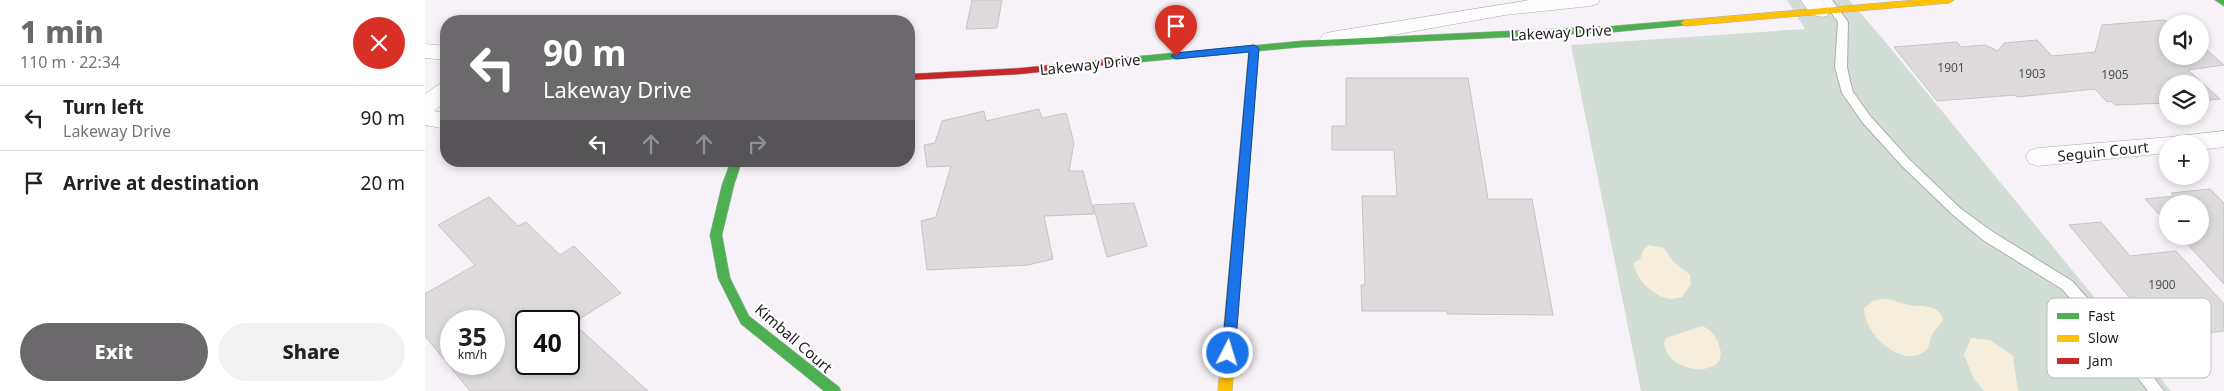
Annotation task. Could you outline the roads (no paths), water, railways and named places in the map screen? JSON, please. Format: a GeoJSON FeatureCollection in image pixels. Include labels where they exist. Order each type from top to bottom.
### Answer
{"type":"FeatureCollection","features":[{"type":"Feature","properties":{"kind":"street","name":"Lakeway Drive"},"geometry":{"type":"LineString","coordinates":[[1301,44],[1503,5],[1590,0]]}},
{"type":"Feature","properties":{"kind":"street","name":"Lakeway Drive"},"geometry":{"type":"LineString","coordinates":[[915,77],[1021,71],[1301,44],[1615,29],[1823,5],[1949,0]]}},
{"type":"Feature","properties":{"kind":"street"},"geometry":{"type":"LineString","coordinates":[[2220,0],[2224,3]]}},
{"type":"Feature","properties":{"kind":"street"},"geometry":{"type":"LineString","coordinates":[[1503,5],[1514,34]]}},
{"type":"Feature","properties":{"kind":"street"},"geometry":{"type":"LineString","coordinates":[[1225,391],[1254,48]]}},
{"type":"Feature","properties":{"kind":"street"},"geometry":{"type":"LineString","coordinates":[[425,50],[440,52]]}},
{"type":"Feature","properties":{"kind":"street"},"geometry":{"type":"LineString","coordinates":[[425,106],[440,95]]}},
{"type":"Feature","properties":{"kind":"street"},"geometry":{"type":"LineString","coordinates":[[425,117],[440,120]]}},
{"type":"Feature","properties":{"kind":"street"},"geometry":{"type":"LineString","coordinates":[[2209,141],[2224,139]]}},
{"type":"Feature","properties":{"kind":"street","name":"Seguin Court"},"geometry":{"type":"LineString","coordinates":[[2038,157],[2159,146]]}},
{"type":"Feature","properties":{"kind":"street","name":"Kimball Court"},"geometry":{"type":"LineString","coordinates":[[735,167],[728,185],[716,235],[724,278],[745,320],[834,391]]}},
{"type":"Feature","properties":{"kind":"lane"},"geometry":{"type":"LineString","coordinates":[[1823,5],[1843,22],[1841,67],[1843,81],[1848,93],[1867,120],[1906,164],[1957,212],[1988,236],[2067,285],[2079,298]]}},
{"type":"Feature","properties":{"kind":"lane"},"geometry":{"type":"LineString","coordinates":[[2147,378],[2157,391]]}}]}
